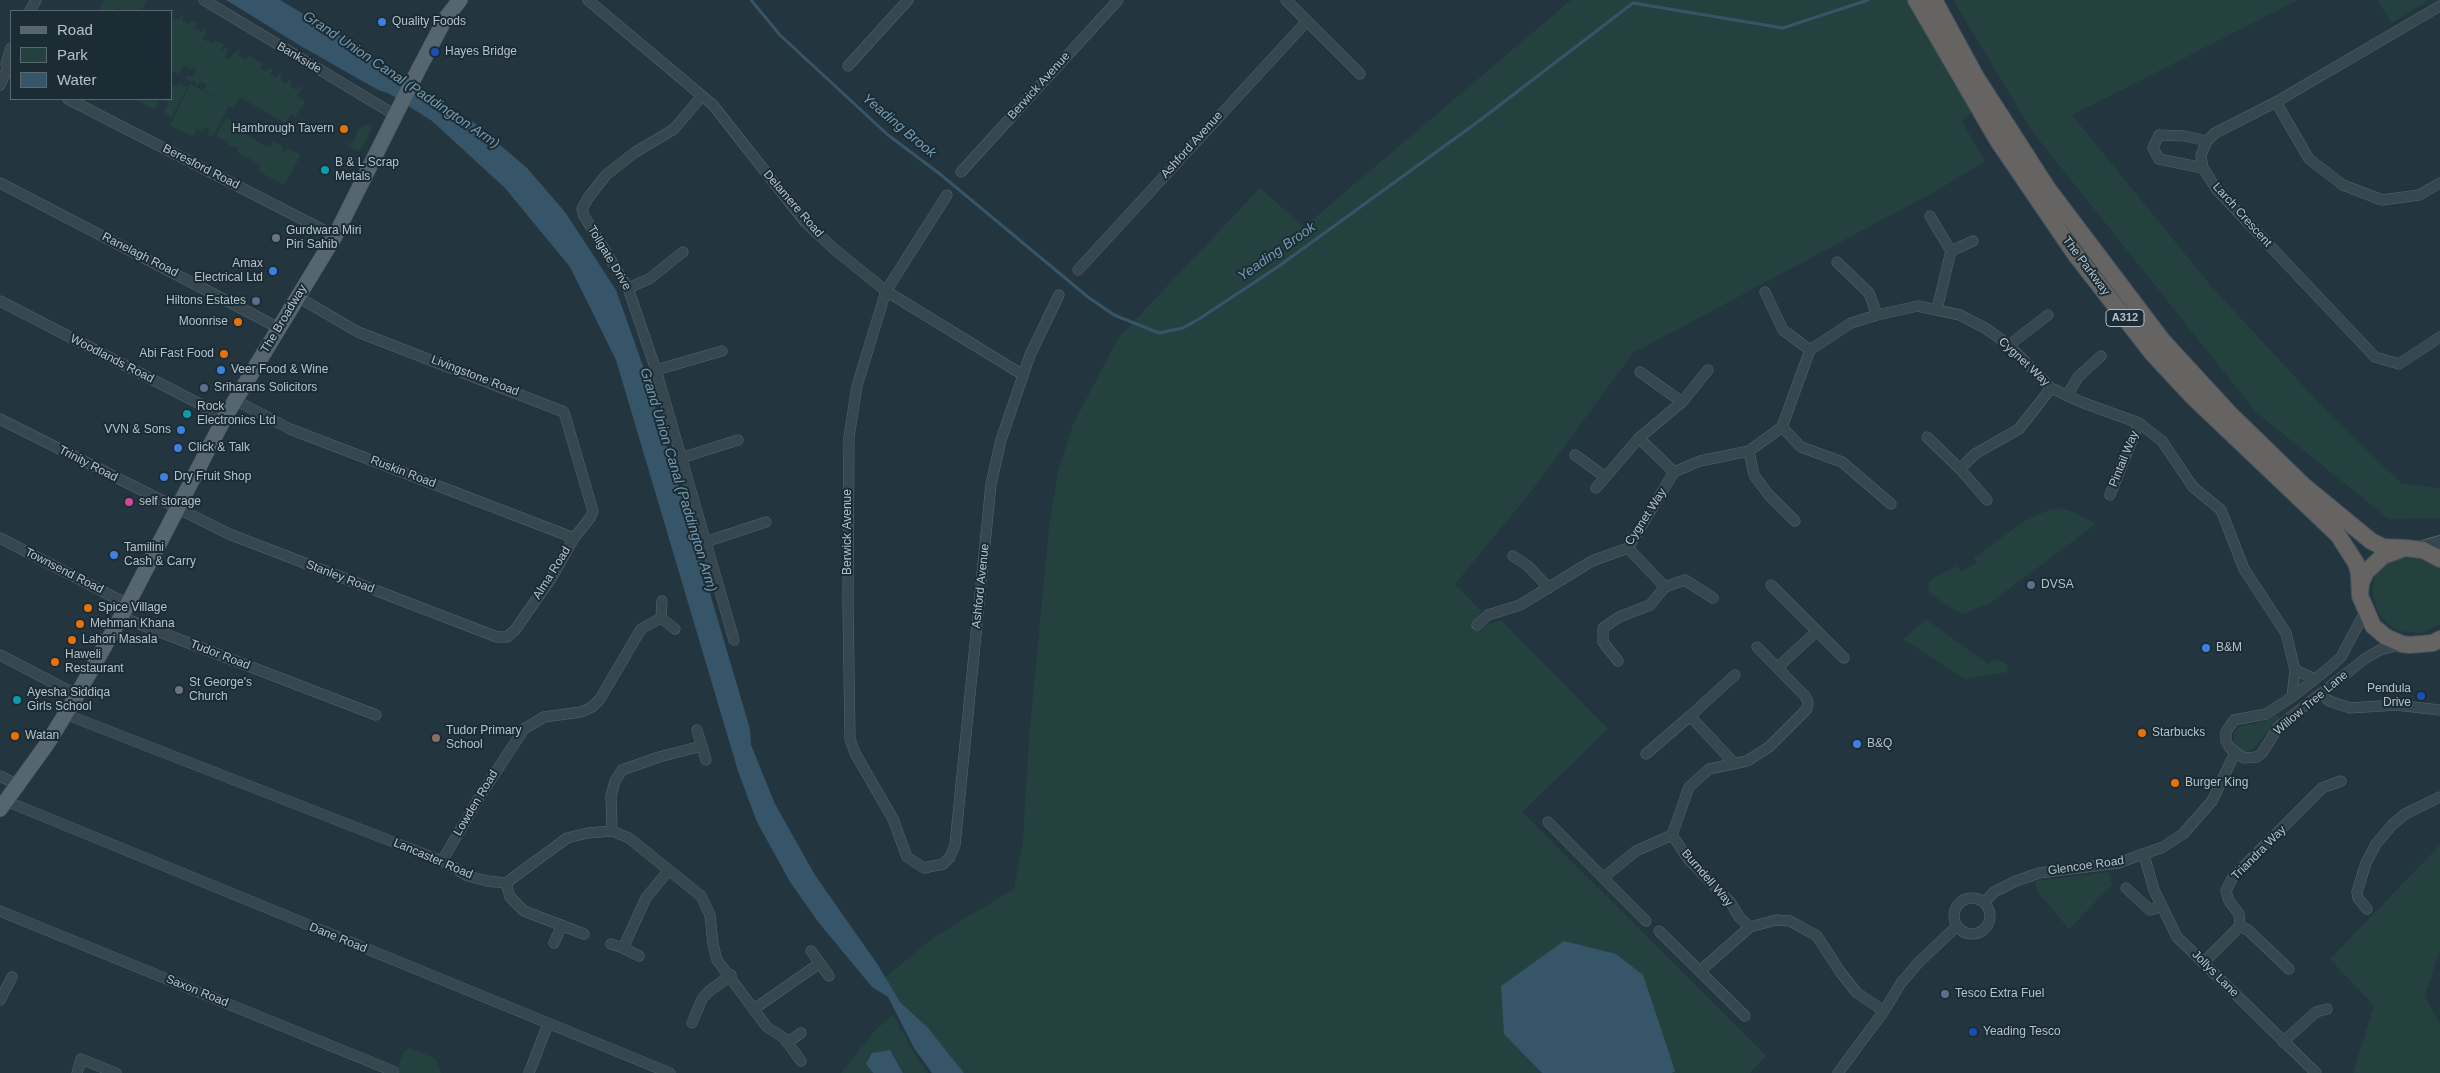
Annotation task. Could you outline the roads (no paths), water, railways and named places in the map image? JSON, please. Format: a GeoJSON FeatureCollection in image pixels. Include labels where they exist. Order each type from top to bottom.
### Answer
{"type":"FeatureCollection","features":[{"type":"Feature","properties":{"kind":"highway","name":"The Parkway"},"geometry":{"type":"LineString","coordinates":[[1924,3],[2087,243],[2162,340],[2230,414],[2303,485],[2370,541],[2383,546],[2411,549]]}},
{"type":"Feature","properties":{"kind":"highway","name":"The Parkway"},"geometry":{"type":"LineString","coordinates":[[1924,3],[1998,141],[2075,254],[2152,353],[2188,392],[2338,535],[2356,563],[2359,574],[2360,596]]}},
{"type":"Feature","properties":{"kind":"highway","name":"A312"},"geometry":{"type":"LineString","coordinates":[[2411,549],[2436,555],[2440,559]]}},
{"type":"Feature","properties":{"kind":"highway"},"geometry":{"type":"LineString","coordinates":[[2360,596],[2366,572],[2383,556],[2411,549]]}},
{"type":"Feature","properties":{"kind":"highway","name":"A312"},"geometry":{"type":"LineString","coordinates":[[2360,596],[2365,612],[2373,626],[2386,637],[2402,644]]}},
{"type":"Feature","properties":{"kind":"highway"},"geometry":{"type":"LineString","coordinates":[[2402,644],[2438,642]]}},
{"type":"Feature","properties":{"kind":"main road"},"geometry":{"type":"LineString","coordinates":[[445,20],[451,0]]}},
{"type":"Feature","properties":{"kind":"main road"},"geometry":{"type":"LineString","coordinates":[[445,20],[460,0]]}},
{"type":"Feature","properties":{"kind":"main road","name":"The Broadway"},"geometry":{"type":"LineString","coordinates":[[3,805],[77,694],[124,610],[225,417],[335,236],[445,20]]}},
{"type":"Feature","properties":{"kind":"street","name":"Bankside"},"geometry":{"type":"LineString","coordinates":[[204,0],[396,113]]}},
{"type":"Feature","properties":{"kind":"street","name":"Delamere Road"},"geometry":{"type":"LineString","coordinates":[[588,0],[702,96],[722,116],[805,222],[834,249],[886,291],[1023,375]]}},
{"type":"Feature","properties":{"kind":"street"},"geometry":{"type":"LineString","coordinates":[[848,66],[908,0]]}},
{"type":"Feature","properties":{"kind":"street","name":"Berwick Avenue"},"geometry":{"type":"LineString","coordinates":[[961,172],[1118,0]]}},
{"type":"Feature","properties":{"kind":"street"},"geometry":{"type":"LineString","coordinates":[[1286,0],[1360,74]]}},
{"type":"Feature","properties":{"kind":"street"},"geometry":{"type":"LineString","coordinates":[[2206,142],[2185,136],[2159,135],[2153,148],[2159,159],[2202,168],[2201,155],[2206,142],[2215,133],[2276,102],[2440,6]]}},
{"type":"Feature","properties":{"kind":"street","name":"Ashford Avenue"},"geometry":{"type":"LineString","coordinates":[[1078,270],[1307,21]]}},
{"type":"Feature","properties":{"kind":"street"},"geometry":{"type":"LineString","coordinates":[[0,85],[10,69],[6,60],[10,50]]}},
{"type":"Feature","properties":{"kind":"street","name":"Tollgate Drive"},"geometry":{"type":"LineString","coordinates":[[702,96],[674,129],[634,153],[606,175],[582,206],[584,216],[628,288],[656,370],[734,640]]}},
{"type":"Feature","properties":{"kind":"street","name":"Beresford Road"},"geometry":{"type":"LineString","coordinates":[[70,100],[335,236]]}},
{"type":"Feature","properties":{"kind":"street"},"geometry":{"type":"LineString","coordinates":[[2276,102],[2309,160],[2343,185],[2382,200],[2419,195],[2440,183]]}},
{"type":"Feature","properties":{"kind":"street","name":"Larch Crescent"},"geometry":{"type":"LineString","coordinates":[[2202,168],[2217,190],[2375,357],[2399,364],[2440,337]]}},
{"type":"Feature","properties":{"kind":"street","name":"Ranelagh Road"},"geometry":{"type":"LineString","coordinates":[[0,183],[279,328]]}},
{"type":"Feature","properties":{"kind":"street","name":"Berwick Avenue"},"geometry":{"type":"LineString","coordinates":[[924,868],[910,861],[905,853],[893,819],[852,746],[848,730],[850,425],[853,401],[869,340],[886,291],[947,195]]}},
{"type":"Feature","properties":{"kind":"street"},"geometry":{"type":"LineString","coordinates":[[1930,216],[1951,251],[1937,309]]}},
{"type":"Feature","properties":{"kind":"street"},"geometry":{"type":"LineString","coordinates":[[1951,251],[1973,241]]}},
{"type":"Feature","properties":{"kind":"street"},"geometry":{"type":"LineString","coordinates":[[628,288],[649,279],[684,252]]}},
{"type":"Feature","properties":{"kind":"street"},"geometry":{"type":"LineString","coordinates":[[1837,262],[1868,293],[1877,315]]}},
{"type":"Feature","properties":{"kind":"street"},"geometry":{"type":"LineString","coordinates":[[1639,438],[1674,472],[1700,461],[1749,451],[1782,427],[1810,350],[1783,330],[1765,292]]}},
{"type":"Feature","properties":{"kind":"street","name":"Ashford Avenue"},"geometry":{"type":"LineString","coordinates":[[924,868],[943,864],[950,857],[955,845],[991,484],[1001,440],[1023,375],[1038,335],[1059,295]]}},
{"type":"Feature","properties":{"kind":"street","name":"Livingstone Road"},"geometry":{"type":"LineString","coordinates":[[298,297],[358,332],[560,409],[565,415],[594,507]]}},
{"type":"Feature","properties":{"kind":"street","name":"Woodlands Road"},"geometry":{"type":"LineString","coordinates":[[0,301],[225,417]]}},
{"type":"Feature","properties":{"kind":"street","name":"Cygnet Way"},"geometry":{"type":"LineString","coordinates":[[1810,350],[1851,323],[1918,306],[1937,309],[1968,319],[2009,345],[2051,388],[2139,424],[2162,441],[2193,487],[2221,510],[2244,569],[2289,639],[2295,670],[2292,697]]}},
{"type":"Feature","properties":{"kind":"street"},"geometry":{"type":"LineString","coordinates":[[2009,345],[2048,315]]}},
{"type":"Feature","properties":{"kind":"street"},"geometry":{"type":"LineString","coordinates":[[656,370],[722,351]]}},
{"type":"Feature","properties":{"kind":"street"},"geometry":{"type":"LineString","coordinates":[[2067,396],[2078,376],[2101,356]]}},
{"type":"Feature","properties":{"kind":"street"},"geometry":{"type":"LineString","coordinates":[[1596,488],[1604,476],[1639,438],[1682,402],[1708,370]]}},
{"type":"Feature","properties":{"kind":"street"},"geometry":{"type":"LineString","coordinates":[[1640,372],[1682,402]]}},
{"type":"Feature","properties":{"kind":"street"},"geometry":{"type":"LineString","coordinates":[[1960,469],[1975,454],[2019,430],[2051,388]]}},
{"type":"Feature","properties":{"kind":"street","name":"Ruskin Road"},"geometry":{"type":"LineString","coordinates":[[235,400],[290,429],[574,538]]}},
{"type":"Feature","properties":{"kind":"street","name":"Trinity Road"},"geometry":{"type":"LineString","coordinates":[[0,419],[176,509]]}},
{"type":"Feature","properties":{"kind":"street","name":"Pintail Way"},"geometry":{"type":"LineString","coordinates":[[2110,495],[2139,424]]}},
{"type":"Feature","properties":{"kind":"street"},"geometry":{"type":"LineString","coordinates":[[1782,427],[1801,447],[1842,462],[1891,504]]}},
{"type":"Feature","properties":{"kind":"street"},"geometry":{"type":"LineString","coordinates":[[1927,437],[1960,469],[1987,500]]}},
{"type":"Feature","properties":{"kind":"street"},"geometry":{"type":"LineString","coordinates":[[681,458],[738,440]]}},
{"type":"Feature","properties":{"kind":"street"},"geometry":{"type":"LineString","coordinates":[[1749,451],[1754,475],[1768,494],[1795,521]]}},
{"type":"Feature","properties":{"kind":"street"},"geometry":{"type":"LineString","coordinates":[[1575,455],[1604,476]]}},
{"type":"Feature","properties":{"kind":"street"},"geometry":{"type":"LineString","coordinates":[[2125,459],[2136,463]]}},
{"type":"Feature","properties":{"kind":"street","name":"Cygnet Way"},"geometry":{"type":"LineString","coordinates":[[1478,625],[1488,614],[1520,605],[1592,561],[1628,548],[1674,472]]}},
{"type":"Feature","properties":{"kind":"street","name":"Alma Road"},"geometry":{"type":"LineString","coordinates":[[508,637],[515,630],[552,577],[574,538],[590,518],[594,507]]}},
{"type":"Feature","properties":{"kind":"street","name":"Stanley Road"},"geometry":{"type":"LineString","coordinates":[[176,509],[259,546],[497,637],[508,637]]}},
{"type":"Feature","properties":{"kind":"street"},"geometry":{"type":"LineString","coordinates":[[706,542],[766,522]]}},
{"type":"Feature","properties":{"kind":"street","name":"Townsend Road"},"geometry":{"type":"LineString","coordinates":[[0,538],[124,610]]}},
{"type":"Feature","properties":{"kind":"street"},"geometry":{"type":"LineString","coordinates":[[2411,549],[2440,542]]}},
{"type":"Feature","properties":{"kind":"street"},"geometry":{"type":"LineString","coordinates":[[1628,548],[1665,587]]}},
{"type":"Feature","properties":{"kind":"street"},"geometry":{"type":"LineString","coordinates":[[1513,556],[1528,566],[1549,588]]}},
{"type":"Feature","properties":{"kind":"street"},"geometry":{"type":"LineString","coordinates":[[1618,661],[1603,642],[1603,628],[1619,617],[1650,606],[1665,587],[1685,580],[1713,598]]}},
{"type":"Feature","properties":{"kind":"street"},"geometry":{"type":"LineString","coordinates":[[1771,586],[1844,658]]}},
{"type":"Feature","properties":{"kind":"street"},"geometry":{"type":"LineString","coordinates":[[662,601],[662,618],[675,629]]}},
{"type":"Feature","properties":{"kind":"street","name":"Tudor Road"},"geometry":{"type":"LineString","coordinates":[[124,610],[376,715]]}},
{"type":"Feature","properties":{"kind":"street","name":"Willow Tree Lane"},"geometry":{"type":"LineString","coordinates":[[2365,612],[2341,657],[2315,679],[2266,714],[2234,720],[2226,732],[2226,741],[2235,753],[2244,758],[2257,757],[2262,753],[2279,726],[2321,693],[2366,658],[2380,650],[2402,644]]}},
{"type":"Feature","properties":{"kind":"street","name":"Lowden Road"},"geometry":{"type":"LineString","coordinates":[[442,861],[480,796],[524,729],[544,716],[581,712],[596,704],[636,636],[645,626],[662,618]]}},
{"type":"Feature","properties":{"kind":"street"},"geometry":{"type":"LineString","coordinates":[[1778,667],[1817,632]]}},
{"type":"Feature","properties":{"kind":"street"},"geometry":{"type":"LineString","coordinates":[[1604,877],[1636,851],[1672,835],[1689,787],[1709,769],[1733,762],[1747,761],[1769,747],[1807,709],[1808,702],[1805,696],[1757,647]]}},
{"type":"Feature","properties":{"kind":"street"},"geometry":{"type":"LineString","coordinates":[[0,655],[77,694]]}},
{"type":"Feature","properties":{"kind":"street"},"geometry":{"type":"LineString","coordinates":[[2295,670],[2315,679]]}},
{"type":"Feature","properties":{"kind":"street"},"geometry":{"type":"LineString","coordinates":[[1646,754],[1735,675]]}},
{"type":"Feature","properties":{"kind":"street"},"geometry":{"type":"LineString","coordinates":[[2321,693],[2329,701],[2350,708],[2396,705],[2440,710]]}},
{"type":"Feature","properties":{"kind":"street","name":"Lancaster Road"},"geometry":{"type":"LineString","coordinates":[[65,714],[442,861],[468,876],[506,883]]}},
{"type":"Feature","properties":{"kind":"street"},"geometry":{"type":"LineString","coordinates":[[1690,716],[1733,762]]}},
{"type":"Feature","properties":{"kind":"street"},"geometry":{"type":"LineString","coordinates":[[698,730],[706,760]]}},
{"type":"Feature","properties":{"kind":"street"},"geometry":{"type":"LineString","coordinates":[[612,831],[611,796],[615,781],[622,770],[659,757],[702,746]]}},
{"type":"Feature","properties":{"kind":"street","name":"Glencoe Road"},"geometry":{"type":"LineString","coordinates":[[1984,902],[1994,892],[2016,881],[2039,873],[2111,865],[2144,855],[2183,834],[2200,817],[2212,801],[2235,753]]}},
{"type":"Feature","properties":{"kind":"street"},"geometry":{"type":"LineString","coordinates":[[0,776],[18,785]]}},
{"type":"Feature","properties":{"kind":"street","name":"Triandra Way"},"geometry":{"type":"LineString","coordinates":[[2240,926],[2239,914],[2229,901],[2226,891],[2233,877],[2322,788],[2341,780]]}},
{"type":"Feature","properties":{"kind":"street"},"geometry":{"type":"LineString","coordinates":[[2368,909],[2358,898],[2357,892],[2366,863],[2376,844],[2404,814],[2440,797]]}},
{"type":"Feature","properties":{"kind":"street","name":"Dane Road"},"geometry":{"type":"LineString","coordinates":[[3,805],[670,1073]]}},
{"type":"Feature","properties":{"kind":"street"},"geometry":{"type":"LineString","coordinates":[[1548,822],[1646,921]]}},
{"type":"Feature","properties":{"kind":"street"},"geometry":{"type":"LineString","coordinates":[[584,934],[524,911],[510,897],[506,883],[567,838],[588,833],[612,831],[629,838],[701,896],[710,915],[717,960],[731,975],[767,1027],[788,1042],[801,1061]]}},
{"type":"Feature","properties":{"kind":"street","name":"Burndell Way"},"geometry":{"type":"LineString","coordinates":[[1672,835],[1689,860],[1731,903],[1739,917],[1750,927]]}},
{"type":"Feature","properties":{"kind":"street","name":"Jollys Lane"},"geometry":{"type":"LineString","coordinates":[[2144,855],[2154,890],[2178,936],[2315,1073]]}},
{"type":"Feature","properties":{"kind":"street"},"geometry":{"type":"LineString","coordinates":[[622,948],[646,898],[668,871]]}},
{"type":"Feature","properties":{"kind":"street"},"geometry":{"type":"LineString","coordinates":[[2126,888],[2150,910],[2162,906]]}},
{"type":"Feature","properties":{"kind":"street"},"geometry":{"type":"LineString","coordinates":[[1975,898],[1984,902],[1990,913],[1986,928],[1982,932],[1969,934],[1957,926],[1954,914],[1963,901],[1975,898]]}},
{"type":"Feature","properties":{"kind":"street","name":"Saxon Road"},"geometry":{"type":"LineString","coordinates":[[0,911],[393,1072]]}},
{"type":"Feature","properties":{"kind":"street"},"geometry":{"type":"LineString","coordinates":[[1700,971],[1750,927],[1776,920],[1790,921],[1804,927],[1817,936],[1841,973],[1857,993],[1884,1011]]}},
{"type":"Feature","properties":{"kind":"street"},"geometry":{"type":"LineString","coordinates":[[554,943],[562,925]]}},
{"type":"Feature","properties":{"kind":"street"},"geometry":{"type":"LineString","coordinates":[[1838,1073],[1884,1011],[1901,983],[1918,963],[1957,926]]}},
{"type":"Feature","properties":{"kind":"street"},"geometry":{"type":"LineString","coordinates":[[2204,962],[2240,926],[2248,930],[2289,969]]}},
{"type":"Feature","properties":{"kind":"street"},"geometry":{"type":"LineString","coordinates":[[1659,931],[1745,1016]]}},
{"type":"Feature","properties":{"kind":"street"},"geometry":{"type":"LineString","coordinates":[[611,944],[639,956]]}},
{"type":"Feature","properties":{"kind":"street"},"geometry":{"type":"LineString","coordinates":[[811,950],[829,976]]}},
{"type":"Feature","properties":{"kind":"street"},"geometry":{"type":"LineString","coordinates":[[754,1009],[820,963]]}},
{"type":"Feature","properties":{"kind":"street"},"geometry":{"type":"LineString","coordinates":[[692,1024],[702,1000],[708,992],[731,975]]}},
{"type":"Feature","properties":{"kind":"street"},"geometry":{"type":"LineString","coordinates":[[0,1000],[12,977]]}},
{"type":"Feature","properties":{"kind":"street"},"geometry":{"type":"LineString","coordinates":[[2284,1042],[2316,1012],[2327,1009]]}},
{"type":"Feature","properties":{"kind":"street"},"geometry":{"type":"LineString","coordinates":[[529,1073],[548,1024]]}},
{"type":"Feature","properties":{"kind":"street"},"geometry":{"type":"LineString","coordinates":[[788,1042],[801,1033]]}},
{"type":"Feature","properties":{"kind":"street"},"geometry":{"type":"LineString","coordinates":[[77,1073],[81,1059],[116,1073]]}},
{"type":"Feature","properties":{"kind":"water"},"geometry":{"type":"Polygon","coordinates":[[[226,0],[280,0],[361,48],[393,82],[424,99],[442,100],[464,121],[472,121],[527,168],[565,212],[616,290],[643,366],[750,729],[751,745],[775,804],[815,875],[878,965],[900,1002],[928,1028],[964,1073],[932,1073],[914,1048],[888,997],[872,987],[819,923],[790,882],[757,822],[738,771],[616,360],[570,267],[505,188],[432,121],[388,93],[378,90],[299,45],[226,0]]]}},
{"type":"Feature","properties":{"kind":"water"},"geometry":{"type":"Polygon","coordinates":[[[1564,941],[1616,954],[1643,975],[1675,1071],[1672,1073],[1542,1073],[1504,1034],[1501,986],[1564,941]]]}},
{"type":"Feature","properties":{"kind":"water"},"geometry":{"type":"Polygon","coordinates":[[[890,1050],[903,1073],[873,1073],[866,1064],[872,1053],[890,1050]]]}},
{"type":"Feature","properties":{"kind":"waterway","name":"Yeading Brook"},"geometry":{"type":"LineString","coordinates":[[751,0],[780,35],[888,135],[940,174],[1088,297],[1114,315],[1159,333],[1183,328],[1279,266],[1479,121],[1633,3],[1783,28],[1868,0]]}},
{"type":"Feature","properties":{"kind":"place","name":"Quality Foods"},"geometry":{"type":"Point","coordinates":[382,22]}},
{"type":"Feature","properties":{"kind":"place","name":"Hayes Bridge"},"geometry":{"type":"Point","coordinates":[435,52]}},
{"type":"Feature","properties":{"kind":"place","name":"Hambrough Tavern"},"geometry":{"type":"Point","coordinates":[344,129]}},
{"type":"Feature","properties":{"kind":"place","name":"B & L Scrap Metals"},"geometry":{"type":"Point","coordinates":[325,170]}},
{"type":"Feature","properties":{"kind":"place","name":"Gurdwara Miri Piri Sahib"},"geometry":{"type":"Point","coordinates":[276,238]}},
{"type":"Feature","properties":{"kind":"place","name":"Amax Electrical Ltd"},"geometry":{"type":"Point","coordinates":[273,271]}},
{"type":"Feature","properties":{"kind":"place","name":"Hiltons Estates"},"geometry":{"type":"Point","coordinates":[256,301]}},
{"type":"Feature","properties":{"kind":"place","name":"Moonrise"},"geometry":{"type":"Point","coordinates":[238,322]}},
{"type":"Feature","properties":{"kind":"place","name":"Abi Fast Food"},"geometry":{"type":"Point","coordinates":[224,354]}},
{"type":"Feature","properties":{"kind":"place","name":"Veer Food & Wine"},"geometry":{"type":"Point","coordinates":[221,370]}},
{"type":"Feature","properties":{"kind":"place","name":"Sriharans Solicitors"},"geometry":{"type":"Point","coordinates":[204,388]}},
{"type":"Feature","properties":{"kind":"place","name":"Rock Electronics Ltd"},"geometry":{"type":"Point","coordinates":[187,414]}},
{"type":"Feature","properties":{"kind":"place","name":"VVN & Sons"},"geometry":{"type":"Point","coordinates":[181,430]}},
{"type":"Feature","properties":{"kind":"place","name":"Click & Talk"},"geometry":{"type":"Point","coordinates":[178,448]}},
{"type":"Feature","properties":{"kind":"place","name":"Dry Fruit Shop"},"geometry":{"type":"Point","coordinates":[164,477]}},
{"type":"Feature","properties":{"kind":"place","name":"self storage"},"geometry":{"type":"Point","coordinates":[129,502]}},
{"type":"Feature","properties":{"kind":"place","name":"Tamilini Cash & Carry"},"geometry":{"type":"Point","coordinates":[114,555]}},
{"type":"Feature","properties":{"kind":"place","name":"DVSA"},"geometry":{"type":"Point","coordinates":[2031,585]}},
{"type":"Feature","properties":{"kind":"place","name":"Spice Village"},"geometry":{"type":"Point","coordinates":[88,608]}},
{"type":"Feature","properties":{"kind":"place","name":"Mehman Khana"},"geometry":{"type":"Point","coordinates":[80,624]}},
{"type":"Feature","properties":{"kind":"place","name":"Lahori Masala"},"geometry":{"type":"Point","coordinates":[72,640]}},
{"type":"Feature","properties":{"kind":"place","name":"B&M"},"geometry":{"type":"Point","coordinates":[2206,648]}},
{"type":"Feature","properties":{"kind":"place","name":"Haweli Restaurant"},"geometry":{"type":"Point","coordinates":[55,662]}},
{"type":"Feature","properties":{"kind":"place","name":"St George's Church"},"geometry":{"type":"Point","coordinates":[179,690]}},
{"type":"Feature","properties":{"kind":"place","name":"Pendula Drive"},"geometry":{"type":"Point","coordinates":[2421,696]}},
{"type":"Feature","properties":{"kind":"place","name":"Ayesha Siddiqa Girls School"},"geometry":{"type":"Point","coordinates":[17,700]}},
{"type":"Feature","properties":{"kind":"place","name":"Starbucks"},"geometry":{"type":"Point","coordinates":[2142,733]}},
{"type":"Feature","properties":{"kind":"place","name":"Watan"},"geometry":{"type":"Point","coordinates":[15,736]}},
{"type":"Feature","properties":{"kind":"place","name":"Tudor Primary School"},"geometry":{"type":"Point","coordinates":[436,738]}},
{"type":"Feature","properties":{"kind":"place","name":"B&Q"},"geometry":{"type":"Point","coordinates":[1857,744]}},
{"type":"Feature","properties":{"kind":"place","name":"Burger King"},"geometry":{"type":"Point","coordinates":[2175,783]}},
{"type":"Feature","properties":{"kind":"place","name":"Tesco Extra Fuel"},"geometry":{"type":"Point","coordinates":[1945,994]}},
{"type":"Feature","properties":{"kind":"place","name":"Yeading Tesco"},"geometry":{"type":"Point","coordinates":[1973,1032]}},
{"type":"Feature","properties":{"kind":"water label","name":"Grand Union Canal (Paddington Arm)"},"geometry":{"type":"Point","coordinates":[401,80]}},
{"type":"Feature","properties":{"kind":"water label","name":"Grand Union Canal (Paddington Arm)"},"geometry":{"type":"Point","coordinates":[678,480]}}]}
